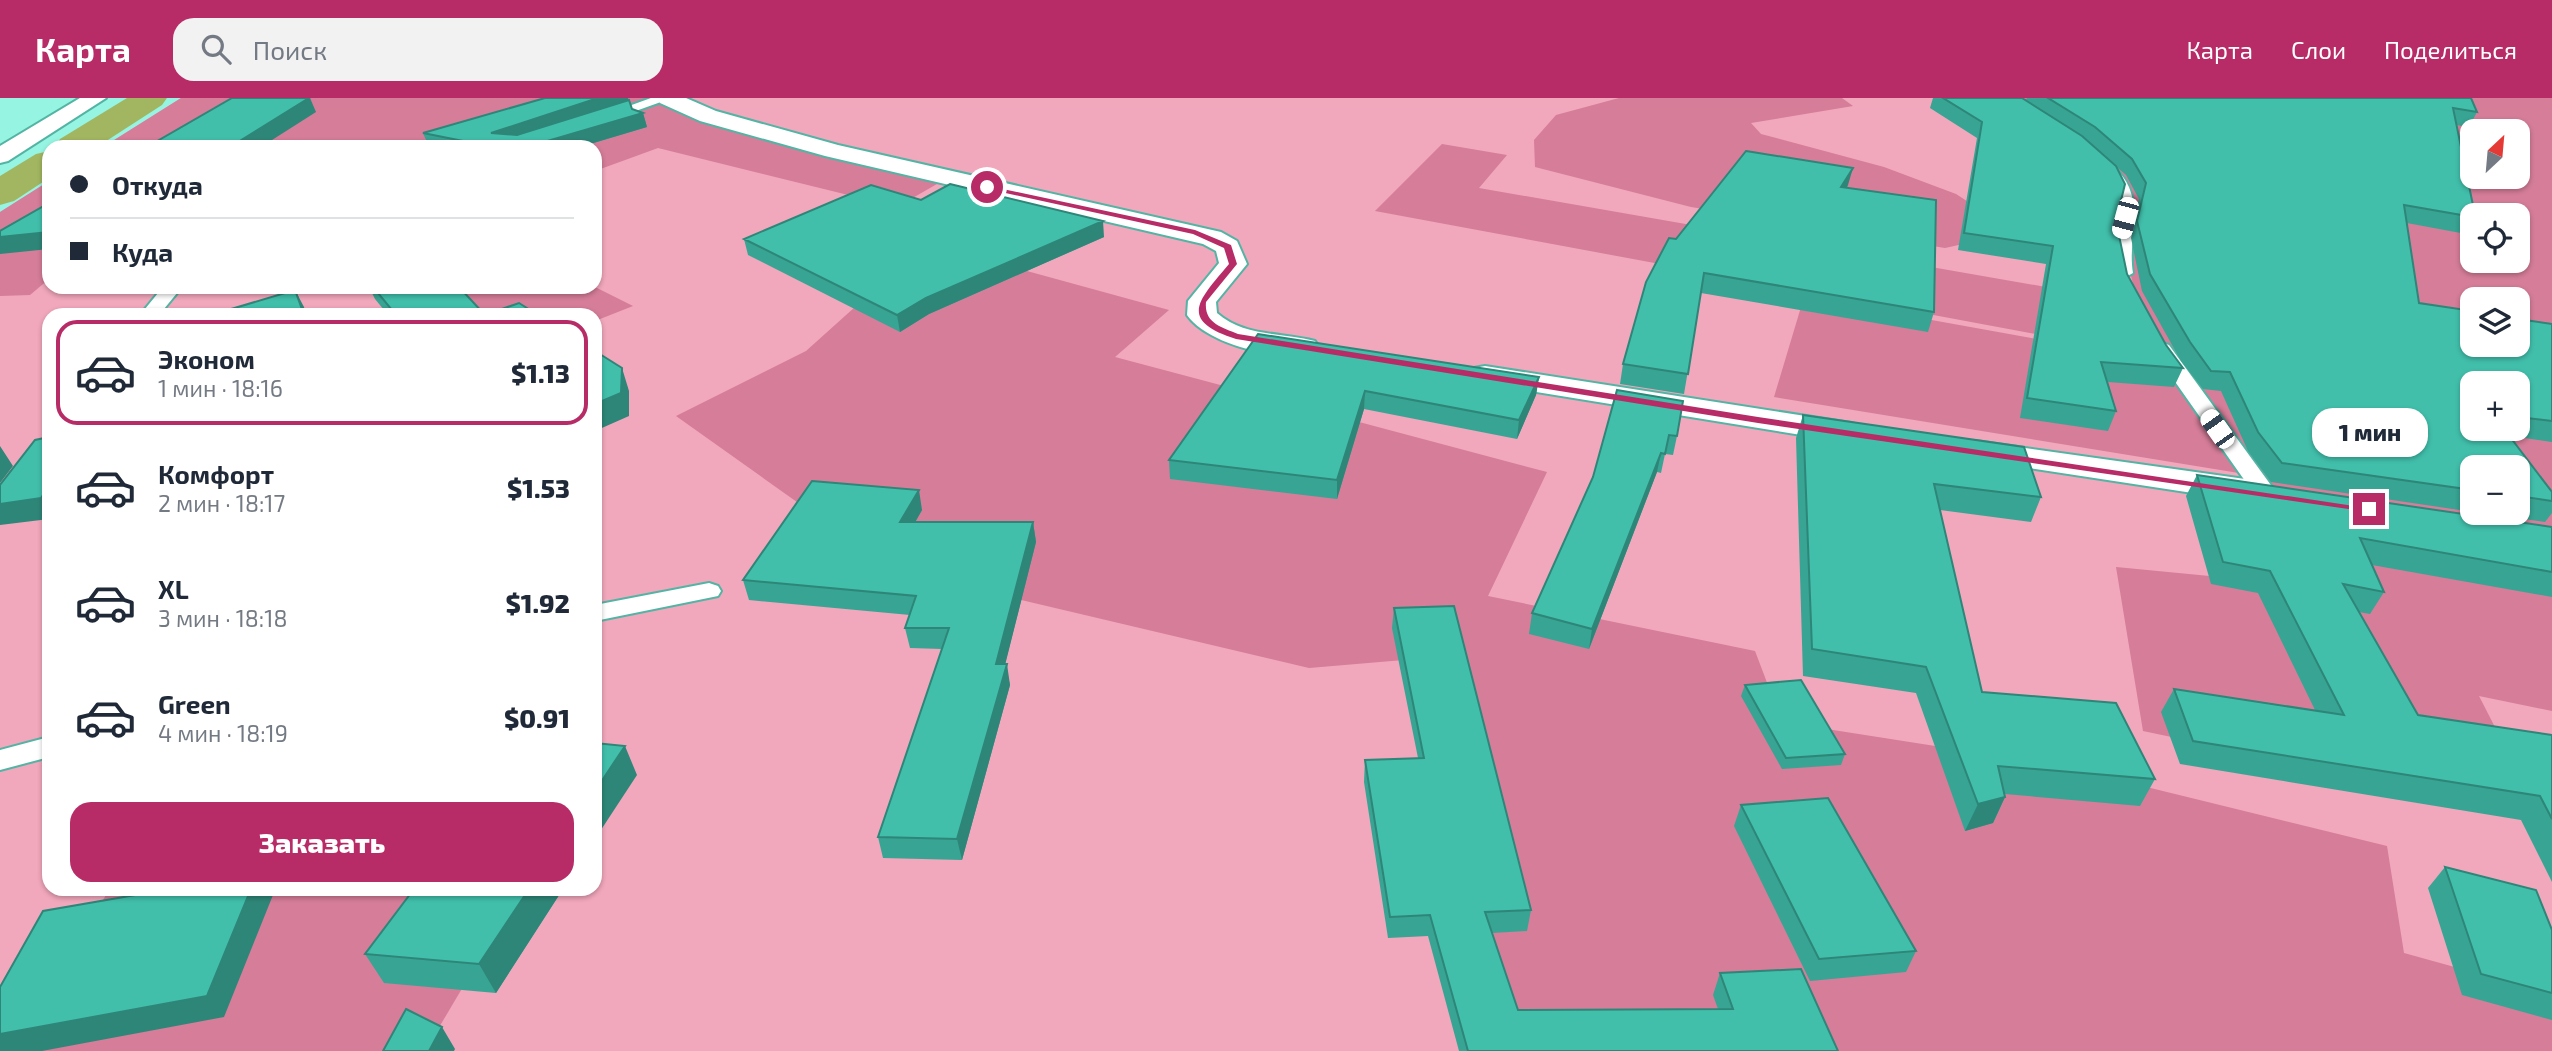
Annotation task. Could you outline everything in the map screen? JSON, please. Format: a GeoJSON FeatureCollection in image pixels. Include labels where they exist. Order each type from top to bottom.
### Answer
{"type":"FeatureCollection","features":[{"type":"Feature","properties":{"kind":"street"},"geometry":{"type":"LineString","coordinates":[[0,156],[95,98]]}},
{"type":"Feature","properties":{"kind":"street"},"geometry":{"type":"LineString","coordinates":[[666,98],[708,116],[833,151],[1212,238],[1228,247],[1233,264],[1202,301],[1202,316],[1212,327],[1249,339],[1326,350]]}},
{"type":"Feature","properties":{"kind":"street"},"geometry":{"type":"LineString","coordinates":[[1458,370],[1881,438]]}},
{"type":"Feature","properties":{"kind":"street"},"geometry":{"type":"LineString","coordinates":[[1950,447],[2278,495]]}},
{"type":"Feature","properties":{"kind":"lane"},"geometry":{"type":"LineString","coordinates":[[581,124],[666,98]]}},
{"type":"Feature","properties":{"kind":"lane"},"geometry":{"type":"LineString","coordinates":[[2090,153],[2119,179],[2128,194],[2120,253],[2131,292]]}},
{"type":"Feature","properties":{"kind":"lane"},"geometry":{"type":"LineString","coordinates":[[155,308],[167,294]]}},
{"type":"Feature","properties":{"kind":"lane"},"geometry":{"type":"LineString","coordinates":[[2151,330],[2178,374],[2278,495]]}},
{"type":"Feature","properties":{"kind":"lane"},"geometry":{"type":"LineString","coordinates":[[602,612],[709,591]]}},
{"type":"Feature","properties":{"kind":"lane"},"geometry":{"type":"LineString","coordinates":[[0,760],[42,749]]}},
{"type":"Feature","properties":{"kind":"shaded area"},"geometry":{"type":"Polygon","coordinates":[[[181,98],[2552,98],[2552,1051],[0,1051],[0,212],[42,185],[42,294],[602,294],[602,140],[114,140],[181,98]]]}},
{"type":"Feature","properties":{"kind":"shaded area"},"geometry":{"type":"Polygon","coordinates":[[[181,98],[663,98],[832,145],[956,173],[897,207],[658,148],[602,168],[602,140],[114,140],[181,98]]]}},
{"type":"Feature","properties":{"kind":"shaded area"},"geometry":{"type":"Polygon","coordinates":[[[1619,98],[1842,98],[1853,106],[1751,123],[1761,134],[1884,167],[1956,194],[1993,218],[1981,240],[1945,248],[1691,207],[1535,167],[1534,140],[1556,115],[1619,98]]]}},
{"type":"Feature","properties":{"kind":"shaded area"},"geometry":{"type":"Polygon","coordinates":[[[2011,98],[2552,98],[2552,534],[2492,525],[2530,525],[2530,455],[2460,455],[2460,520],[2263,491],[2251,475],[1774,397],[1804,297],[2164,362],[2147,338],[2122,241],[2126,179],[2094,145],[2011,98]]]}},
{"type":"Feature","properties":{"kind":"shaded area"},"geometry":{"type":"Polygon","coordinates":[[[1442,144],[1507,155],[1479,188],[2080,293],[2079,342],[1375,211],[1442,144]]]}},
{"type":"Feature","properties":{"kind":"shaded area"},"geometry":{"type":"Polygon","coordinates":[[[42,185],[42,285],[30,295],[0,296],[0,212],[42,185]]]}},
{"type":"Feature","properties":{"kind":"shaded area"},"geometry":{"type":"Polygon","coordinates":[[[863,226],[1169,310],[1115,357],[1547,472],[1488,596],[1755,651],[1782,722],[2057,765],[2387,846],[2404,953],[2552,994],[2552,1051],[1468,1051],[1427,658],[1309,668],[933,579],[842,534],[676,416],[806,351],[855,307],[863,226]]]}},
{"type":"Feature","properties":{"kind":"shaded area"},"geometry":{"type":"Polygon","coordinates":[[[602,290],[633,306],[602,318],[602,308],[451,308],[424,294],[602,294],[602,290]]]}},
{"type":"Feature","properties":{"kind":"shaded area"},"geometry":{"type":"Polygon","coordinates":[[[2258,528],[2552,574],[2552,711],[2479,696],[2499,735],[2386,782],[2143,731],[2116,567],[2251,580],[2258,528]]]}},
{"type":"Feature","properties":{"kind":"shaded area"},"geometry":{"type":"Polygon","coordinates":[[[105,896],[517,896],[425,1051],[5,1051],[105,896]]]}},
{"type":"Feature","properties":{"kind":"building"},"geometry":{"type":"Polygon","coordinates":[[[232,98],[309,98],[241,140],[159,140],[232,98]]]}},
{"type":"Feature","properties":{"kind":"building"},"geometry":{"type":"Polygon","coordinates":[[[545,98],[598,98],[491,133],[517,135],[629,100],[632,109],[643,113],[551,140],[458,140],[423,133],[545,98]]]}},
{"type":"Feature","properties":{"kind":"building"},"geometry":{"type":"Polygon","coordinates":[[[1943,98],[2022,98],[2082,136],[2116,166],[2125,184],[2116,221],[2127,274],[2166,345],[2183,368],[2101,362],[2116,411],[2027,398],[2053,246],[1964,233],[1982,122],[1943,98]]]}},
{"type":"Feature","properties":{"kind":"building"},"geometry":{"type":"Polygon","coordinates":[[[2048,98],[2471,98],[2477,112],[2453,108],[2460,142],[2460,189],[2470,189],[2473,203],[2460,203],[2460,215],[2404,205],[2419,303],[2460,309],[2460,357],[2530,357],[2530,321],[2552,324],[2552,421],[2530,418],[2530,371],[2460,371],[2460,441],[2513,441],[2524,455],[2460,455],[2460,488],[2282,463],[2258,432],[2230,372],[2211,371],[2190,342],[2150,274],[2137,221],[2146,183],[2132,159],[2095,127],[2048,98]]]}},
{"type":"Feature","properties":{"kind":"building"},"geometry":{"type":"Polygon","coordinates":[[[1746,151],[1853,168],[1841,187],[1936,200],[1934,312],[1704,273],[1688,374],[1623,364],[1646,282],[1669,238],[1676,239],[1746,151]]]}},
{"type":"Feature","properties":{"kind":"building"},"geometry":{"type":"Polygon","coordinates":[[[950,184],[1103,221],[926,298],[897,315],[744,239],[871,185],[921,200],[950,184]]]}},
{"type":"Feature","properties":{"kind":"building"},"geometry":{"type":"Polygon","coordinates":[[[42,207],[42,233],[0,237],[0,231],[42,207]]]}},
{"type":"Feature","properties":{"kind":"building"},"geometry":{"type":"Polygon","coordinates":[[[282,294],[296,294],[301,308],[235,308],[282,294]]]}},
{"type":"Feature","properties":{"kind":"building"},"geometry":{"type":"Polygon","coordinates":[[[379,294],[466,294],[478,308],[390,308],[379,294]]]}},
{"type":"Feature","properties":{"kind":"building"},"geometry":{"type":"Polygon","coordinates":[[[519,303],[527,308],[505,308],[519,303]]]}},
{"type":"Feature","properties":{"kind":"building"},"geometry":{"type":"Polygon","coordinates":[[[1258,334],[1539,377],[1519,420],[1365,391],[1337,480],[1169,460],[1258,334]]]}},
{"type":"Feature","properties":{"kind":"building"},"geometry":{"type":"Polygon","coordinates":[[[602,355],[622,368],[621,393],[602,401],[602,355]]]}},
{"type":"Feature","properties":{"kind":"building"},"geometry":{"type":"Polygon","coordinates":[[[1617,390],[1683,401],[1677,436],[1669,435],[1665,454],[1661,453],[1592,629],[1532,613],[1593,477],[1617,390]]]}},
{"type":"Feature","properties":{"kind":"building"},"geometry":{"type":"Polygon","coordinates":[[[1803,415],[2024,447],[2041,497],[1934,484],[1982,692],[2116,703],[2155,779],[1998,766],[2005,797],[1978,804],[1926,667],[1812,649],[1803,415]]]}},
{"type":"Feature","properties":{"kind":"building"},"geometry":{"type":"Polygon","coordinates":[[[42,438],[42,496],[0,504],[0,485],[35,440],[42,438]]]}},
{"type":"Feature","properties":{"kind":"building"},"geometry":{"type":"Polygon","coordinates":[[[2530,463],[2552,492],[2552,501],[2530,498],[2530,463]]]}},
{"type":"Feature","properties":{"kind":"building"},"geometry":{"type":"Polygon","coordinates":[[[2197,475],[2460,514],[2460,525],[2530,524],[2552,527],[2552,572],[2360,538],[2384,592],[2343,584],[2418,715],[2552,735],[2552,819],[2540,796],[2193,741],[2174,689],[2344,715],[2270,571],[2223,562],[2197,475]]]}},
{"type":"Feature","properties":{"kind":"building"},"geometry":{"type":"Polygon","coordinates":[[[812,481],[919,490],[900,522],[1033,522],[996,664],[1007,664],[957,839],[878,837],[949,628],[905,628],[916,596],[743,580],[812,481]]]}},
{"type":"Feature","properties":{"kind":"building"},"geometry":{"type":"Polygon","coordinates":[[[1454,606],[1531,910],[1485,912],[1518,1010],[1733,1009],[1720,973],[1801,969],[1838,1051],[1468,1051],[1430,915],[1390,917],[1365,760],[1424,758],[1394,608],[1454,606]]]}},
{"type":"Feature","properties":{"kind":"building"},"geometry":{"type":"Polygon","coordinates":[[[1801,680],[1845,754],[1786,758],[1745,685],[1801,680]]]}},
{"type":"Feature","properties":{"kind":"building"},"geometry":{"type":"Polygon","coordinates":[[[602,744],[625,746],[602,780],[602,744]]]}},
{"type":"Feature","properties":{"kind":"building"},"geometry":{"type":"Polygon","coordinates":[[[1828,798],[1916,951],[1819,959],[1741,805],[1828,798]]]}},
{"type":"Feature","properties":{"kind":"building"},"geometry":{"type":"Polygon","coordinates":[[[2445,867],[2536,890],[2552,930],[2552,993],[2481,974],[2445,867]]]}},
{"type":"Feature","properties":{"kind":"building"},"geometry":{"type":"Polygon","coordinates":[[[130,896],[248,896],[207,996],[0,1034],[0,987],[43,911],[130,896]]]}},
{"type":"Feature","properties":{"kind":"building"},"geometry":{"type":"Polygon","coordinates":[[[409,896],[524,896],[479,964],[365,954],[409,896]]]}},
{"type":"Feature","properties":{"kind":"building"},"geometry":{"type":"Polygon","coordinates":[[[406,1009],[442,1027],[429,1051],[383,1051],[406,1009]]]}},
{"type":"Feature","properties":{"kind":"waterway"},"geometry":{"type":"LineString","coordinates":[[84,140],[150,98]]}},
{"type":"Feature","properties":{"kind":"waterway"},"geometry":{"type":"LineString","coordinates":[[0,193],[42,166]]}},
{"type":"Feature","properties":{"kind":"route"},"geometry":{"type":"LineString","coordinates":[[987,187],[1195,232],[1228,247],[1233,256],[1233,264],[1228,274],[1202,301],[1201,309],[1202,316],[1212,327],[1236,336],[1758,420],[2369,509]]}}]}
